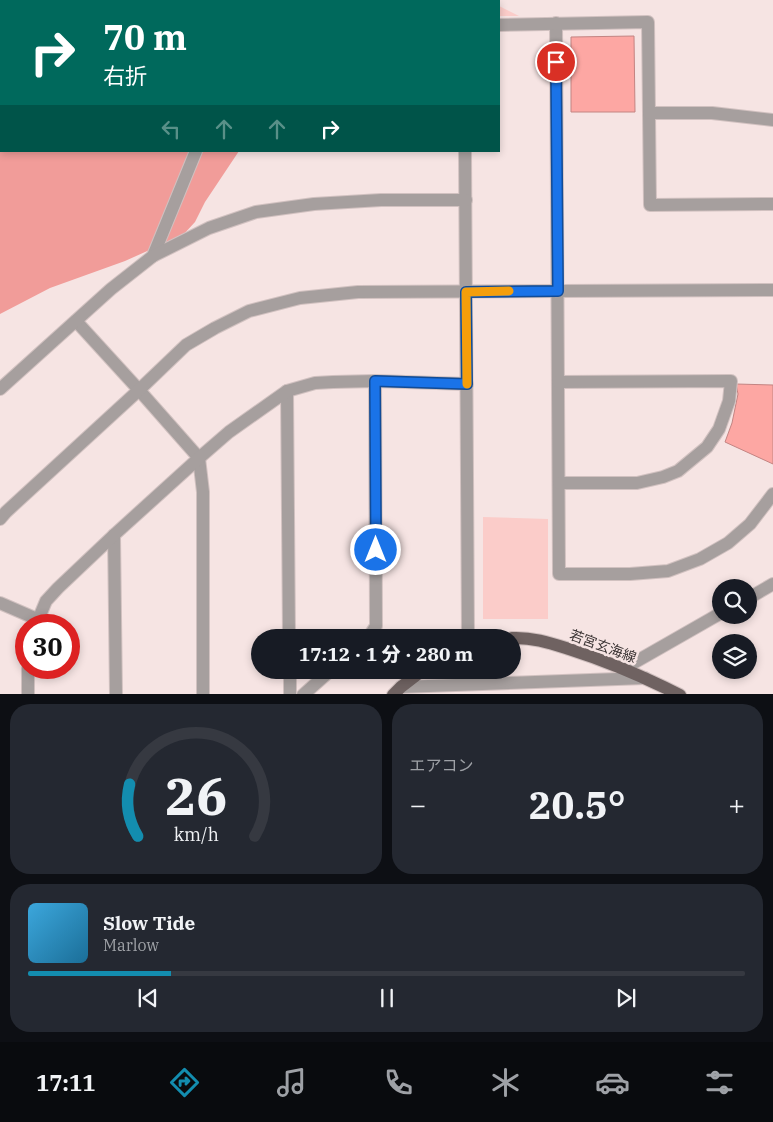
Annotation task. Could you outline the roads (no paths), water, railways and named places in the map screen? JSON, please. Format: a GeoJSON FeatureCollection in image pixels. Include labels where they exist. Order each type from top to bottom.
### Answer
{"type":"FeatureCollection","features":[{"type":"Feature","properties":{"kind":"main road","name":"若宮玄海線"},"geometry":{"type":"LineString","coordinates":[[521,639],[541,640],[623,668],[680,694]]}},
{"type":"Feature","properties":{"kind":"main road"},"geometry":{"type":"LineString","coordinates":[[397,691],[412,679]]}},
{"type":"Feature","properties":{"kind":"street"},"geometry":{"type":"LineString","coordinates":[[500,25],[648,22],[650,205],[773,204]]}},
{"type":"Feature","properties":{"kind":"street"},"geometry":{"type":"LineString","coordinates":[[556,23],[559,574],[630,574],[668,571],[700,559],[728,543],[750,524],[773,494]]}},
{"type":"Feature","properties":{"kind":"street"},"geometry":{"type":"LineString","coordinates":[[649,113],[712,113],[773,120]]}},
{"type":"Feature","properties":{"kind":"street"},"geometry":{"type":"LineString","coordinates":[[153,256],[196,152]]}},
{"type":"Feature","properties":{"kind":"street"},"geometry":{"type":"LineString","coordinates":[[465,152],[468,629]]}},
{"type":"Feature","properties":{"kind":"street"},"geometry":{"type":"LineString","coordinates":[[0,389],[111,289],[153,256],[210,228],[256,212],[314,204],[381,200],[466,200]]}},
{"type":"Feature","properties":{"kind":"street"},"geometry":{"type":"LineString","coordinates":[[0,518],[140,390],[186,345],[249,311],[300,298],[358,292],[773,290]]}},
{"type":"Feature","properties":{"kind":"street"},"geometry":{"type":"LineString","coordinates":[[76,321],[140,390],[199,458],[202,492],[203,694]]}},
{"type":"Feature","properties":{"kind":"street"},"geometry":{"type":"LineString","coordinates":[[40,614],[46,601],[58,588],[199,458],[229,432],[287,391],[315,383],[375,381],[467,384]]}},
{"type":"Feature","properties":{"kind":"street"},"geometry":{"type":"LineString","coordinates":[[374,629],[376,626],[375,381]]}},
{"type":"Feature","properties":{"kind":"street"},"geometry":{"type":"LineString","coordinates":[[558,382],[731,381],[729,401],[719,429],[707,447],[678,471],[637,483],[559,483]]}},
{"type":"Feature","properties":{"kind":"street"},"geometry":{"type":"LineString","coordinates":[[287,391],[289,629]]}},
{"type":"Feature","properties":{"kind":"street"},"geometry":{"type":"LineString","coordinates":[[114,535],[116,694]]}},
{"type":"Feature","properties":{"kind":"street"},"geometry":{"type":"LineString","coordinates":[[757,593],[773,584]]}},
{"type":"Feature","properties":{"kind":"street"},"geometry":{"type":"LineString","coordinates":[[0,603],[21,614]]}},
{"type":"Feature","properties":{"kind":"street"},"geometry":{"type":"LineString","coordinates":[[623,668],[712,618]]}},
{"type":"Feature","properties":{"kind":"street"},"geometry":{"type":"LineString","coordinates":[[397,691],[646,678]]}},
{"type":"Feature","properties":{"kind":"street"},"geometry":{"type":"LineString","coordinates":[[28,679],[28,694]]}},
{"type":"Feature","properties":{"kind":"street"},"geometry":{"type":"LineString","coordinates":[[290,679],[290,694]]}},
{"type":"Feature","properties":{"kind":"street"},"geometry":{"type":"LineString","coordinates":[[303,694],[320,679]]}}]}
